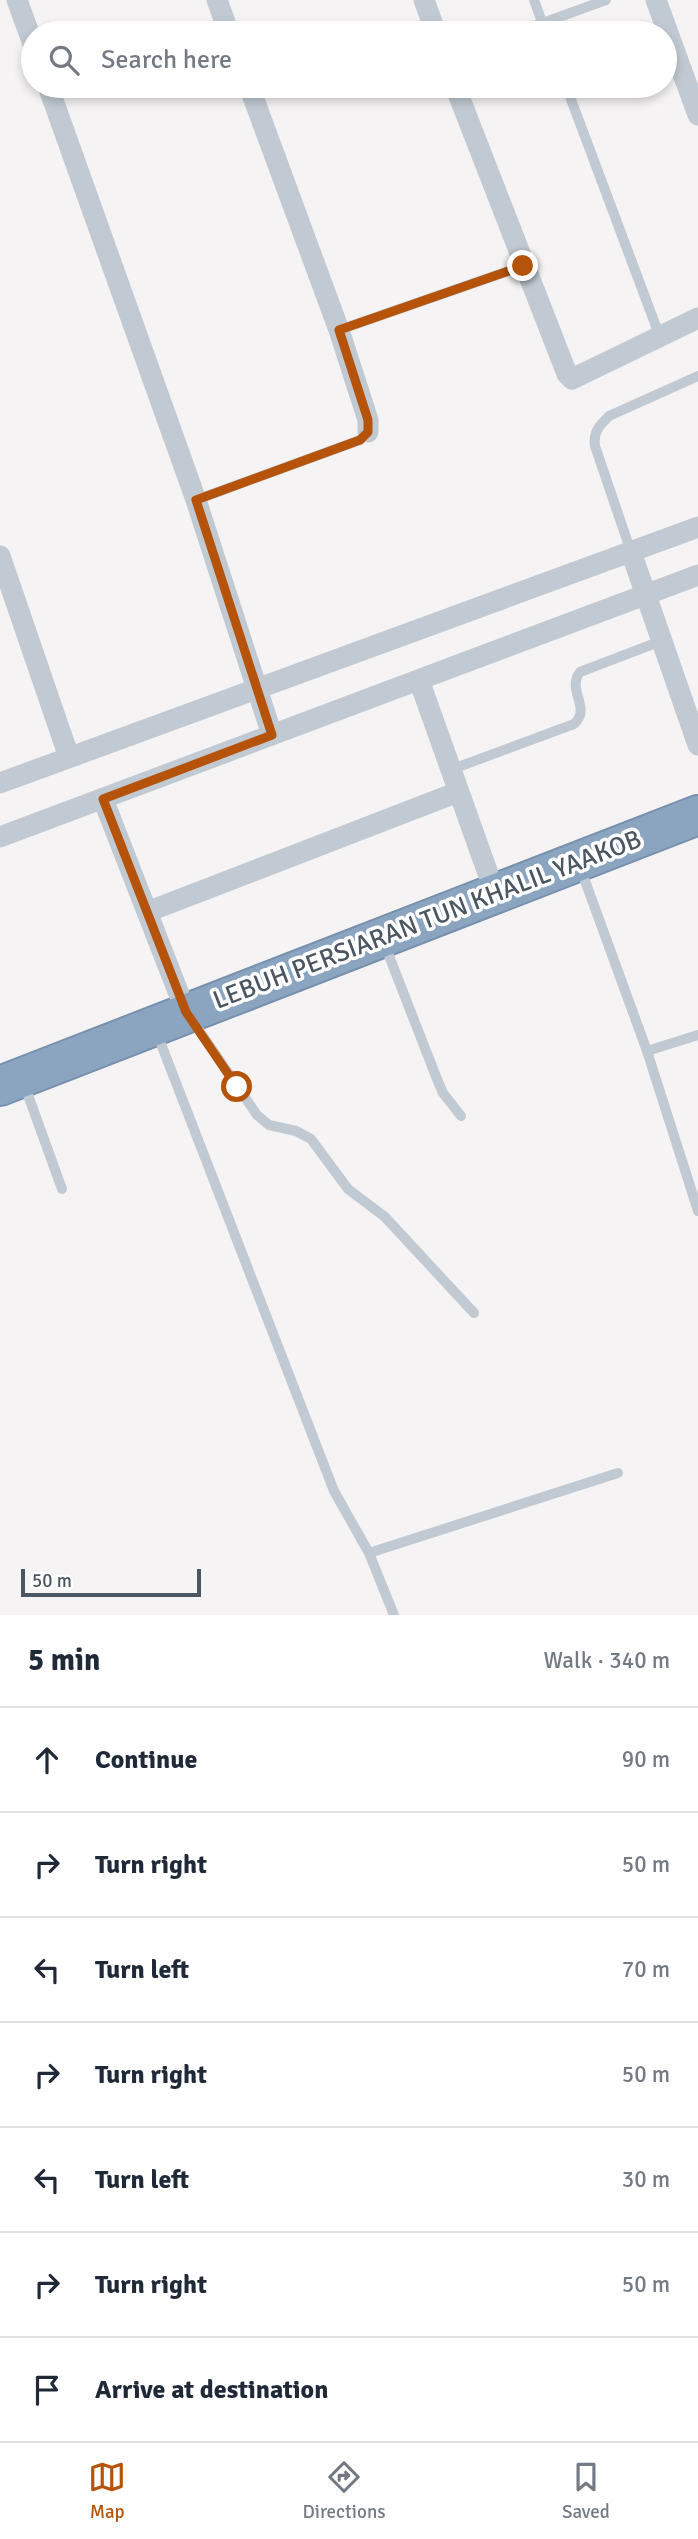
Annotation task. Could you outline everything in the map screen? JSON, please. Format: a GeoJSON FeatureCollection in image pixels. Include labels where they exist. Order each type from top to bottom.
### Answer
{"type":"FeatureCollection","features":[{"type":"Feature","properties":{"kind":"highway","name":"LEBUH PERSIARAN TUN KHALIL YAAKOB"},"geometry":{"type":"LineString","coordinates":[[11,1082],[698,815]]}},
{"type":"Feature","properties":{"kind":"street"},"geometry":{"type":"LineString","coordinates":[[17,0],[25,21]]}},
{"type":"Feature","properties":{"kind":"street"},"geometry":{"type":"LineString","coordinates":[[217,0],[225,21]]}},
{"type":"Feature","properties":{"kind":"street"},"geometry":{"type":"LineString","coordinates":[[424,0],[432,21]]}},
{"type":"Feature","properties":{"kind":"street"},"geometry":{"type":"LineString","coordinates":[[656,0],[664,21]]}},
{"type":"Feature","properties":{"kind":"street"},"geometry":{"type":"LineString","coordinates":[[677,58],[698,115]]}},
{"type":"Feature","properties":{"kind":"street"},"geometry":{"type":"LineString","coordinates":[[52,98],[196,500],[272,735]]}},
{"type":"Feature","properties":{"kind":"street"},"geometry":{"type":"LineString","coordinates":[[253,98],[339,330],[368,420],[368,432]]}},
{"type":"Feature","properties":{"kind":"street"},"geometry":{"type":"LineString","coordinates":[[460,98],[523,266],[567,374],[572,379],[698,318]]}},
{"type":"Feature","properties":{"kind":"street"},"geometry":{"type":"LineString","coordinates":[[0,783],[698,527]]}},
{"type":"Feature","properties":{"kind":"street"},"geometry":{"type":"LineString","coordinates":[[631,552],[698,745]]}},
{"type":"Feature","properties":{"kind":"street"},"geometry":{"type":"LineString","coordinates":[[0,556],[69,757]]}},
{"type":"Feature","properties":{"kind":"street"},"geometry":{"type":"LineString","coordinates":[[2,832],[103,799],[698,575]]}},
{"type":"Feature","properties":{"kind":"street"},"geometry":{"type":"LineString","coordinates":[[419,680],[495,893]]}},
{"type":"Feature","properties":{"kind":"street"},"geometry":{"type":"LineString","coordinates":[[147,912],[458,792]]}},
{"type":"Feature","properties":{"kind":"street"},"geometry":{"type":"LineString","coordinates":[[103,799],[147,912],[170,1019]]}},
{"type":"Feature","properties":{"kind":"lane"},"geometry":{"type":"LineString","coordinates":[[534,0],[542,21]]}},
{"type":"Feature","properties":{"kind":"lane"},"geometry":{"type":"LineString","coordinates":[[560,21],[606,0]]}},
{"type":"Feature","properties":{"kind":"lane"},"geometry":{"type":"LineString","coordinates":[[570,98],[660,337]]}},
{"type":"Feature","properties":{"kind":"lane"},"geometry":{"type":"LineString","coordinates":[[339,330],[523,266]]}},
{"type":"Feature","properties":{"kind":"lane"},"geometry":{"type":"LineString","coordinates":[[631,552],[594,436],[599,426],[610,416],[698,376]]}},
{"type":"Feature","properties":{"kind":"lane"},"geometry":{"type":"LineString","coordinates":[[196,500],[360,440],[368,432]]}},
{"type":"Feature","properties":{"kind":"lane"},"geometry":{"type":"LineString","coordinates":[[450,770],[574,724],[580,719],[582,709],[574,685],[580,672],[661,641]]}},
{"type":"Feature","properties":{"kind":"lane"},"geometry":{"type":"LineString","coordinates":[[578,861],[647,1051],[698,1211]]}},
{"type":"Feature","properties":{"kind":"lane"},"geometry":{"type":"LineString","coordinates":[[381,937],[436,1079],[461,1116]]}},
{"type":"Feature","properties":{"kind":"lane"},"geometry":{"type":"LineString","coordinates":[[170,1019],[257,1115],[269,1125],[296,1131],[311,1139],[348,1189],[385,1217],[474,1313]]}},
{"type":"Feature","properties":{"kind":"lane"},"geometry":{"type":"LineString","coordinates":[[170,1019],[334,1491],[369,1553],[394,1615]]}},
{"type":"Feature","properties":{"kind":"lane"},"geometry":{"type":"LineString","coordinates":[[647,1051],[698,1035]]}},
{"type":"Feature","properties":{"kind":"lane"},"geometry":{"type":"LineString","coordinates":[[11,1082],[62,1189]]}},
{"type":"Feature","properties":{"kind":"lane"},"geometry":{"type":"LineString","coordinates":[[369,1553],[618,1473]]}},
{"type":"Feature","properties":{"kind":"route"},"geometry":{"type":"LineString","coordinates":[[237,1087],[186,1012],[103,799],[272,735],[196,500],[360,440],[368,432],[368,420],[339,330],[523,266]]}}]}
